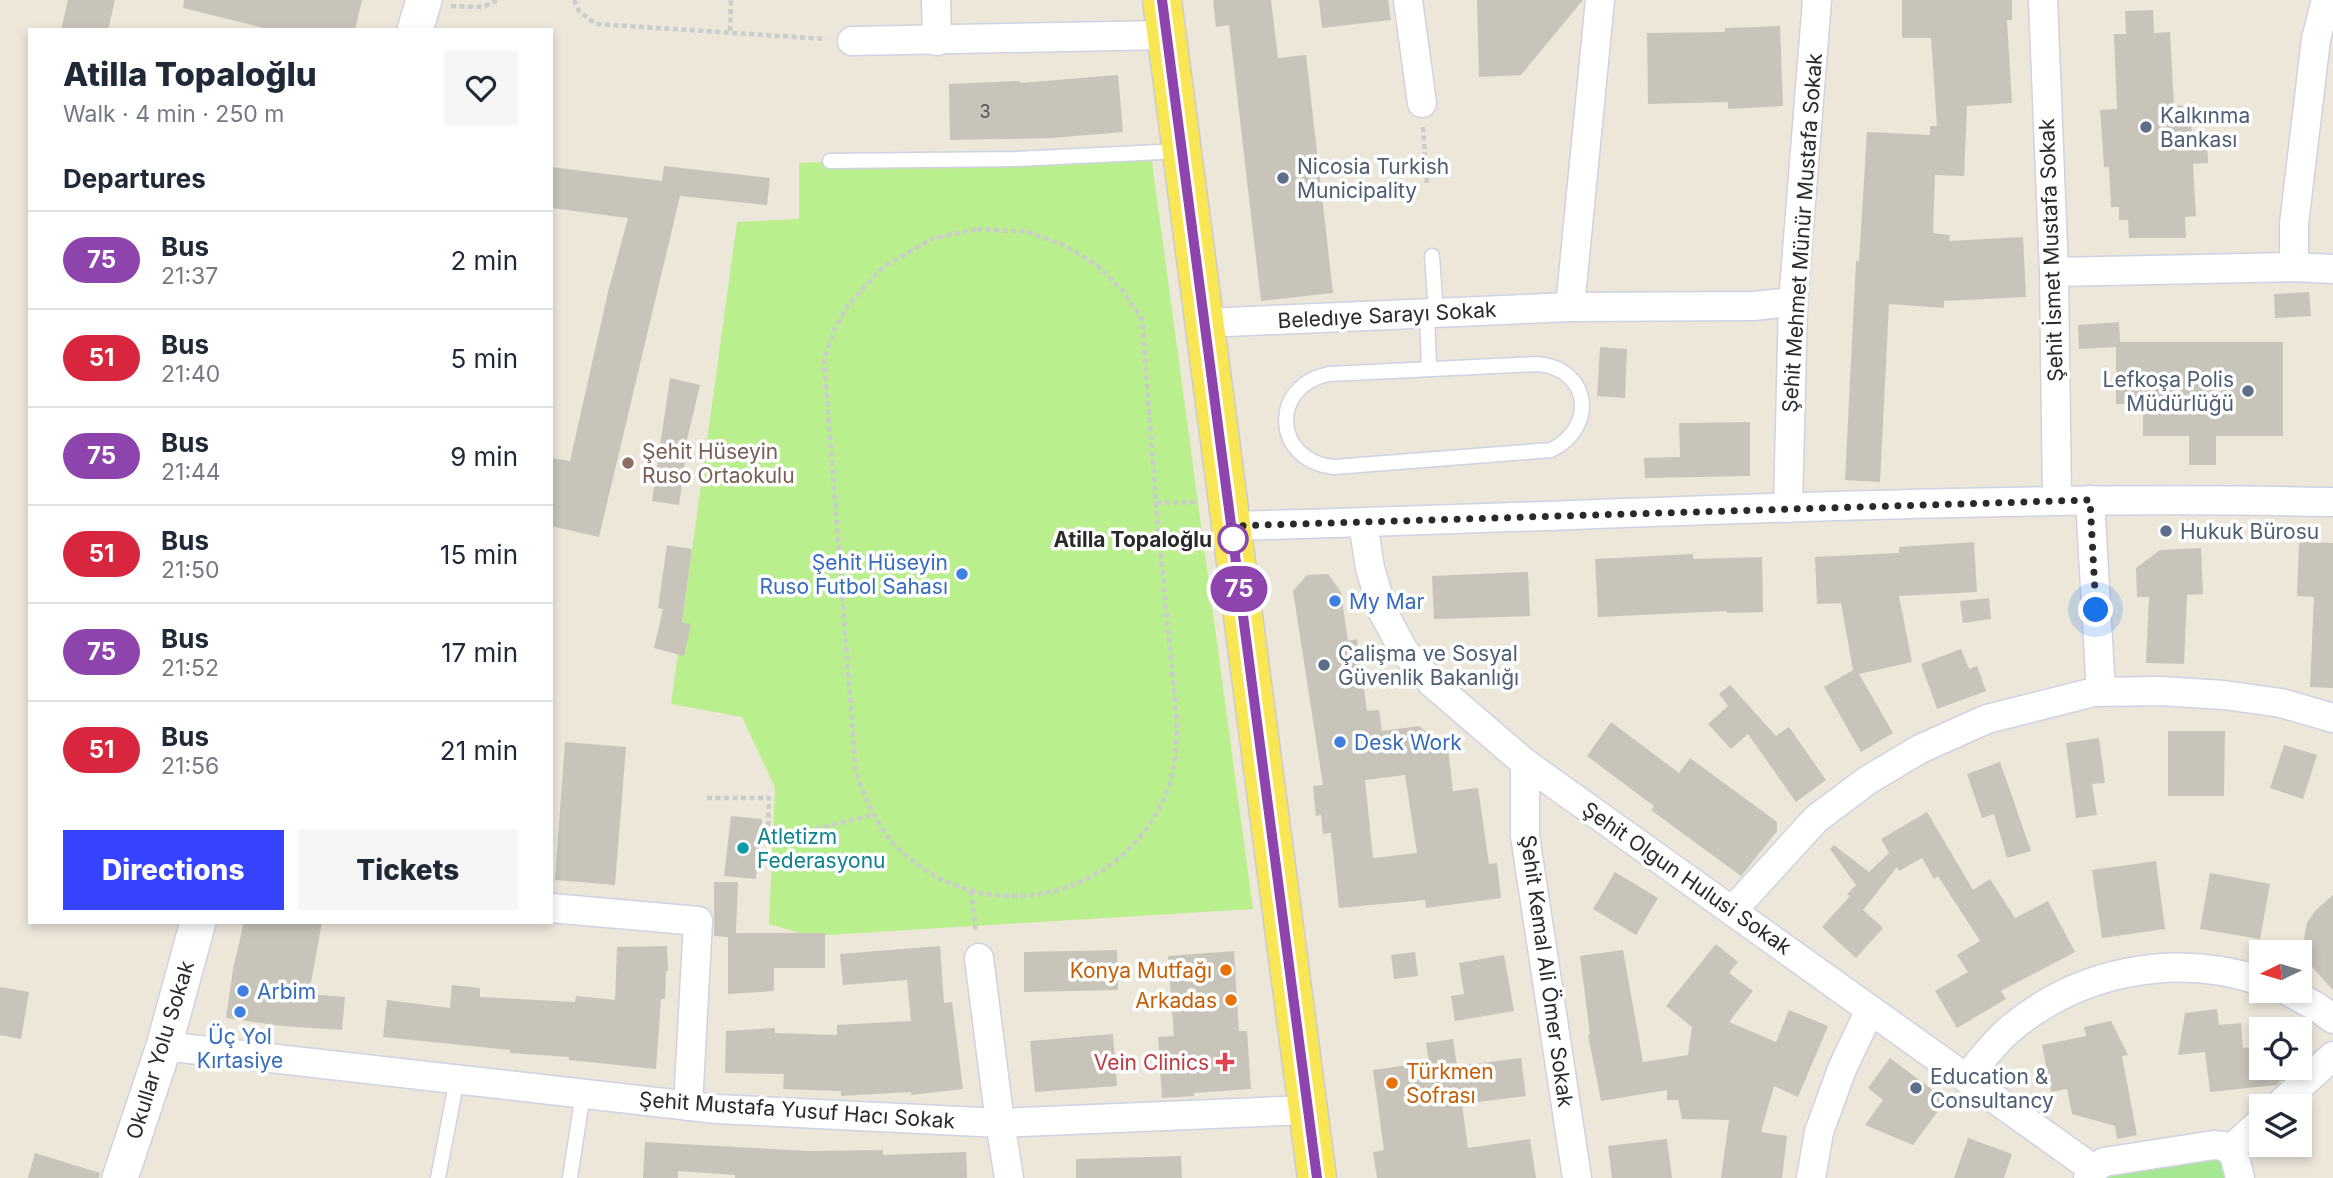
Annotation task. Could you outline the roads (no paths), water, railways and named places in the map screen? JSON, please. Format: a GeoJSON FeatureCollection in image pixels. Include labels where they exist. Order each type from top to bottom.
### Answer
{"type":"FeatureCollection","features":[{"type":"Feature","properties":{"kind":"main road"},"geometry":{"type":"LineString","coordinates":[[1164,18],[1317,1178]]}},
{"type":"Feature","properties":{"kind":"street"},"geometry":{"type":"LineString","coordinates":[[936,0],[937,41]]}},
{"type":"Feature","properties":{"kind":"street"},"geometry":{"type":"LineString","coordinates":[[1408,0],[1422,103]]}},
{"type":"Feature","properties":{"kind":"street"},"geometry":{"type":"LineString","coordinates":[[1570,307],[1600,0]]}},
{"type":"Feature","properties":{"kind":"street","name":"Şehit Mehmet Münür Mustafa Sokak"},"geometry":{"type":"LineString","coordinates":[[1788,508],[1793,302],[1817,0]]}},
{"type":"Feature","properties":{"kind":"street","name":"Şehit İsmet Mustafa Sokak"},"geometry":{"type":"LineString","coordinates":[[2043,0],[2054,272],[2057,500]]}},
{"type":"Feature","properties":{"kind":"street"},"geometry":{"type":"LineString","coordinates":[[2294,267],[2294,225],[2316,39],[2326,0]]}},
{"type":"Feature","properties":{"kind":"street"},"geometry":{"type":"LineString","coordinates":[[417,28],[439,4]]}},
{"type":"Feature","properties":{"kind":"street"},"geometry":{"type":"LineString","coordinates":[[852,41],[937,41],[1164,18]]}},
{"type":"Feature","properties":{"kind":"street"},"geometry":{"type":"LineString","coordinates":[[2054,272],[2294,267],[2333,269]]}},
{"type":"Feature","properties":{"kind":"street","name":"Beledıye Sarayı Sokak"},"geometry":{"type":"LineString","coordinates":[[1204,323],[1570,307],[1753,306],[1793,302]]}},
{"type":"Feature","properties":{"kind":"street"},"geometry":{"type":"LineString","coordinates":[[1229,514],[1363,523],[2057,500],[2333,502]]}},
{"type":"Feature","properties":{"kind":"street"},"geometry":{"type":"LineString","coordinates":[[2090,500],[2101,692]]}},
{"type":"Feature","properties":{"kind":"street","name":"Şehit Olgun Hulusi Sokak"},"geometry":{"type":"LineString","coordinates":[[1363,523],[1370,568],[1382,612],[1404,651],[1432,683],[1525,763],[1966,1078],[2090,1174]]}},
{"type":"Feature","properties":{"kind":"street"},"geometry":{"type":"LineString","coordinates":[[1732,911],[1816,819],[1868,780],[1920,749],[1987,719],[2046,702],[2101,692],[2160,691],[2224,695],[2281,703],[2333,718]]}},
{"type":"Feature","properties":{"kind":"street","name":"Şehit Kemal Ali Ömer Sokak"},"geometry":{"type":"LineString","coordinates":[[1525,763],[1525,836],[1577,1178]]}},
{"type":"Feature","properties":{"kind":"street"},"geometry":{"type":"LineString","coordinates":[[553,908],[698,921],[688,1106]]}},
{"type":"Feature","properties":{"kind":"street","name":"Okullar Yolu Sokak"},"geometry":{"type":"LineString","coordinates":[[120,1178],[164,1046],[197,924]]}},
{"type":"Feature","properties":{"kind":"street"},"geometry":{"type":"LineString","coordinates":[[979,958],[1009,1178]]}},
{"type":"Feature","properties":{"kind":"street"},"geometry":{"type":"LineString","coordinates":[[1966,1078],[2008,1031],[2039,1008],[2076,988],[2109,976],[2156,967],[2195,967],[2249,977]]}},
{"type":"Feature","properties":{"kind":"street"},"geometry":{"type":"LineString","coordinates":[[2310,1003],[2333,1019]]}},
{"type":"Feature","properties":{"kind":"street"},"geometry":{"type":"LineString","coordinates":[[1811,1178],[1819,1132],[1842,1069],[1870,1010]]}},
{"type":"Feature","properties":{"kind":"street","name":"Şehit Mustafa Yusuf Hacı Sokak"},"geometry":{"type":"LineString","coordinates":[[164,1046],[717,1109],[1000,1123],[1307,1110]]}},
{"type":"Feature","properties":{"kind":"street"},"geometry":{"type":"LineString","coordinates":[[2291,1094],[2333,1056]]}},
{"type":"Feature","properties":{"kind":"street"},"geometry":{"type":"LineString","coordinates":[[2230,1150],[2249,1133]]}},
{"type":"Feature","properties":{"kind":"street"},"geometry":{"type":"LineString","coordinates":[[2090,1174],[2104,1162],[2214,1145],[2230,1150],[2237,1162],[2240,1178]]}},
{"type":"Feature","properties":{"kind":"lane"},"geometry":{"type":"LineString","coordinates":[[830,161],[1016,159],[1182,150]]}},
{"type":"Feature","properties":{"kind":"lane"},"geometry":{"type":"LineString","coordinates":[[1429,369],[1432,256]]}},
{"type":"Feature","properties":{"kind":"lane"},"geometry":{"type":"LineString","coordinates":[[1550,365],[1568,375],[1579,390],[1583,412],[1580,423],[1565,444],[1551,450],[1334,467],[1313,463],[1292,444],[1285,421],[1287,408],[1294,394],[1316,376],[1429,369],[1550,365]]}},
{"type":"Feature","properties":{"kind":"lane"},"geometry":{"type":"LineString","coordinates":[[438,1178],[457,1079]]}},
{"type":"Feature","properties":{"kind":"lane"},"geometry":{"type":"LineString","coordinates":[[570,1178],[583,1093]]}},
{"type":"Feature","properties":{"kind":"place","name":"Kalkınma Bankası"},"geometry":{"type":"Point","coordinates":[2146,127]}},
{"type":"Feature","properties":{"kind":"place","name":"Nicosia Turkish Municipality"},"geometry":{"type":"Point","coordinates":[1283,178]}},
{"type":"Feature","properties":{"kind":"place","name":"Lefkoşa Polis Müdürlüğü"},"geometry":{"type":"Point","coordinates":[2248,391]}},
{"type":"Feature","properties":{"kind":"place","name":"Şehit Hüseyin Ruso Ortaokulu"},"geometry":{"type":"Point","coordinates":[628,463]}},
{"type":"Feature","properties":{"kind":"place","name":"Hukuk Bürosu"},"geometry":{"type":"Point","coordinates":[2166,531]}},
{"type":"Feature","properties":{"kind":"place","name":"Atilla Topaloğlu"},"geometry":{"type":"Point","coordinates":[1233,539]}},
{"type":"Feature","properties":{"kind":"place","name":"Şehit Hüseyin Ruso Futbol Sahası"},"geometry":{"type":"Point","coordinates":[962,574]}},
{"type":"Feature","properties":{"kind":"place","name":"My Mar"},"geometry":{"type":"Point","coordinates":[1335,601]}},
{"type":"Feature","properties":{"kind":"place","name":"Çalişma ve Sosyal Güvenlik Bakanlığı"},"geometry":{"type":"Point","coordinates":[1324,665]}},
{"type":"Feature","properties":{"kind":"place","name":"Desk Work"},"geometry":{"type":"Point","coordinates":[1340,742]}},
{"type":"Feature","properties":{"kind":"place","name":"Atletizm Federasyonu"},"geometry":{"type":"Point","coordinates":[743,848]}},
{"type":"Feature","properties":{"kind":"place","name":"Konya Mutfağı"},"geometry":{"type":"Point","coordinates":[1226,970]}},
{"type":"Feature","properties":{"kind":"place","name":"Arbim"},"geometry":{"type":"Point","coordinates":[243,991]}},
{"type":"Feature","properties":{"kind":"place","name":"Arkadas"},"geometry":{"type":"Point","coordinates":[1231,1000]}},
{"type":"Feature","properties":{"kind":"place","name":"Üç Yol Kırtasiye"},"geometry":{"type":"Point","coordinates":[240,1012]}},
{"type":"Feature","properties":{"kind":"place","name":"Vein Clinics"},"geometry":{"type":"Point","coordinates":[1225,1062]}},
{"type":"Feature","properties":{"kind":"place","name":"Türkmen Sofrası"},"geometry":{"type":"Point","coordinates":[1392,1083]}},
{"type":"Feature","properties":{"kind":"place","name":"Education & Consultancy"},"geometry":{"type":"Point","coordinates":[1916,1088]}}]}
